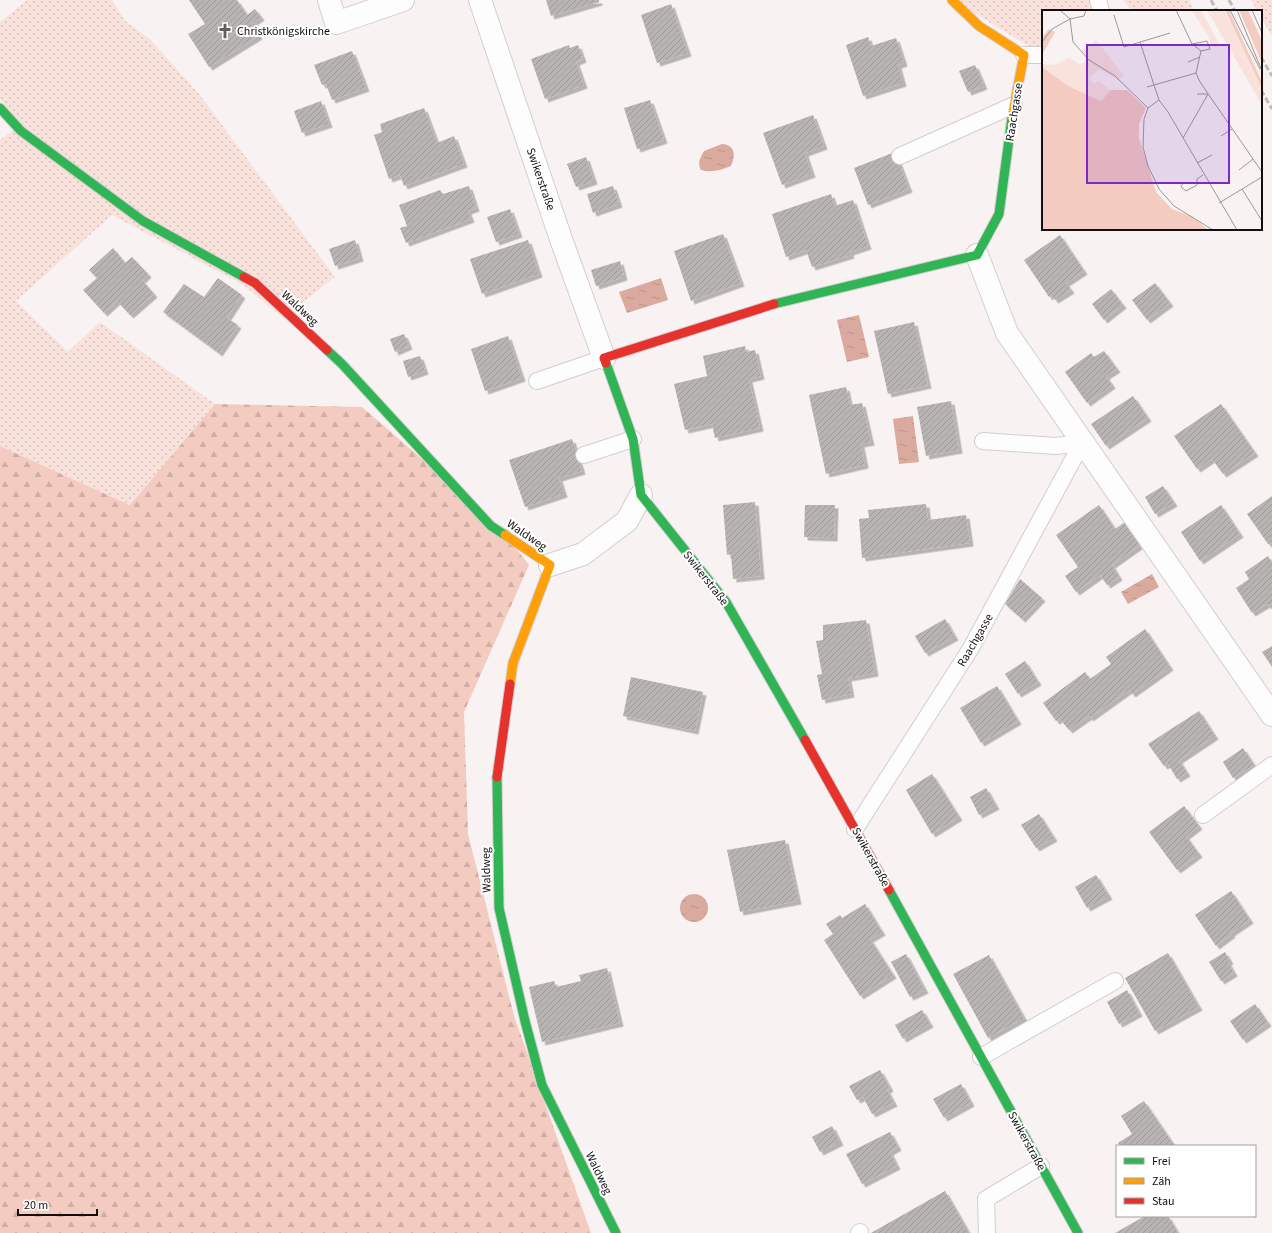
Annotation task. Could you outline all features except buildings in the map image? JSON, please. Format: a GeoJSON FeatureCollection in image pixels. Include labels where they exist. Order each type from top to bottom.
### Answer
{"type":"FeatureCollection","features":[{"type":"Feature","properties":{"kind":"street"},"geometry":{"type":"LineString","coordinates":[[329,0],[336,23],[403,0]]}},
{"type":"Feature","properties":{"kind":"street","name":"Swikerstraße"},"geometry":{"type":"LineString","coordinates":[[480,0],[562,242],[633,439],[641,495],[726,602],[855,829],[1078,1233]]}},
{"type":"Feature","properties":{"kind":"street"},"geometry":{"type":"LineString","coordinates":[[952,0],[979,26],[1024,55]]}},
{"type":"Feature","properties":{"kind":"street","name":"Raachgasse"},"geometry":{"type":"LineString","coordinates":[[977,255],[999,214],[1014,105],[1024,55]]}},
{"type":"Feature","properties":{"kind":"street","name":"Waldweg"},"geometry":{"type":"LineString","coordinates":[[0,108],[21,132],[143,222],[255,283],[342,364],[491,526],[550,565],[513,663],[497,773],[499,908],[524,1021],[542,1085],[616,1233]]}},
{"type":"Feature","properties":{"kind":"street"},"geometry":{"type":"LineString","coordinates":[[604,358],[774,304],[977,255],[1007,333],[1272,715]]}},
{"type":"Feature","properties":{"kind":"street"},"geometry":{"type":"LineString","coordinates":[[550,565],[583,554],[621,526],[627,521],[641,495]]}},
{"type":"Feature","properties":{"kind":"lane"},"geometry":{"type":"LineString","coordinates":[[1098,0],[1101,10]]}},
{"type":"Feature","properties":{"kind":"lane"},"geometry":{"type":"LineString","coordinates":[[1024,55],[1042,55]]}},
{"type":"Feature","properties":{"kind":"lane"},"geometry":{"type":"LineString","coordinates":[[900,156],[1014,105]]}},
{"type":"Feature","properties":{"kind":"lane"},"geometry":{"type":"LineString","coordinates":[[537,380],[604,358]]}},
{"type":"Feature","properties":{"kind":"lane"},"geometry":{"type":"LineString","coordinates":[[584,455],[633,439]]}},
{"type":"Feature","properties":{"kind":"lane"},"geometry":{"type":"LineString","coordinates":[[983,441],[1056,446],[1082,443]]}},
{"type":"Feature","properties":{"kind":"lane","name":"Raachgasse"},"geometry":{"type":"LineString","coordinates":[[855,829],[971,648],[1082,443]]}},
{"type":"Feature","properties":{"kind":"lane"},"geometry":{"type":"LineString","coordinates":[[1202,815],[1272,765]]}},
{"type":"Feature","properties":{"kind":"lane"},"geometry":{"type":"LineString","coordinates":[[981,1057],[1115,981]]}},
{"type":"Feature","properties":{"kind":"lane"},"geometry":{"type":"LineString","coordinates":[[987,1233],[986,1199],[1041,1166]]}},
{"type":"Feature","properties":{"kind":"shaded area"},"geometry":{"type":"Polygon","coordinates":[[[27,0],[112,0],[125,21],[150,39],[199,94],[335,277],[283,318],[242,284],[112,215],[16,301],[68,352],[100,322],[215,404],[131,505],[0,446],[0,140],[21,124],[0,99],[0,22],[27,0]]]}},
{"type":"Feature","properties":{"kind":"shaded area"},"geometry":{"type":"Polygon","coordinates":[[[953,0],[1098,0],[1101,10],[1042,10],[1042,54],[953,0]]]}},
{"type":"Feature","properties":{"kind":"shaded area"},"geometry":{"type":"Polygon","coordinates":[[[1123,0],[1189,0],[1193,8],[1186,10],[1131,10],[1123,0]]]}},
{"type":"Feature","properties":{"kind":"shaded area"},"geometry":{"type":"Polygon","coordinates":[[[1251,0],[1272,0],[1272,36],[1262,19],[1262,10],[1256,10],[1251,0]]]}},
{"type":"Feature","properties":{"kind":"green space"},"geometry":{"type":"Polygon","coordinates":[[[215,404],[362,407],[495,522],[529,565],[464,712],[468,834],[514,1016],[591,1233],[0,1233],[0,446],[130,505],[215,404]]]}},
{"type":"Feature","properties":{"kind":"water"},"geometry":{"type":"Polygon","coordinates":[[[722,144],[732,148],[734,158],[731,166],[716,171],[701,170],[699,163],[704,151],[722,144]]]}},
{"type":"Feature","properties":{"kind":"water"},"geometry":{"type":"Polygon","coordinates":[[[661,278],[668,300],[627,313],[619,292],[661,278]]]}},
{"type":"Feature","properties":{"kind":"water"},"geometry":{"type":"Polygon","coordinates":[[[859,315],[869,357],[847,362],[837,320],[859,315]]]}},
{"type":"Feature","properties":{"kind":"water"},"geometry":{"type":"Polygon","coordinates":[[[913,416],[919,462],[899,464],[893,419],[913,416]]]}},
{"type":"Feature","properties":{"kind":"water"},"geometry":{"type":"Polygon","coordinates":[[[1152,574],[1159,587],[1128,604],[1121,592],[1152,574]]]}},
{"type":"Feature","properties":{"kind":"water"},"geometry":{"type":"Polygon","coordinates":[[[694,894],[704,898],[708,908],[704,918],[694,922],[684,918],[680,908],[684,898],[694,894]]]}},
{"type":"Feature","properties":{"kind":"railway"},"geometry":{"type":"LineString","coordinates":[[1211,0],[1216,10]]}},
{"type":"Feature","properties":{"kind":"railway"},"geometry":{"type":"LineString","coordinates":[[1229,0],[1234,10]]}},
{"type":"Feature","properties":{"kind":"railway"},"geometry":{"type":"LineString","coordinates":[[1262,59],[1272,76]]}},
{"type":"Feature","properties":{"kind":"railway"},"geometry":{"type":"LineString","coordinates":[[1262,92],[1272,109]]}},
{"type":"Feature","properties":{"kind":"traffic: fast"},"geometry":{"type":"LineString","coordinates":[[0,108],[21,131],[143,221],[244,277]]}},
{"type":"Feature","properties":{"kind":"traffic: fast"},"geometry":{"type":"LineString","coordinates":[[774,304],[977,255],[999,214],[1012,117]]}},
{"type":"Feature","properties":{"kind":"traffic: fast"},"geometry":{"type":"LineString","coordinates":[[327,350],[342,364],[491,526],[505,535]]}},
{"type":"Feature","properties":{"kind":"traffic: fast"},"geometry":{"type":"LineString","coordinates":[[606,363],[633,439],[641,495],[726,602],[805,740]]}},
{"type":"Feature","properties":{"kind":"traffic: fast"},"geometry":{"type":"LineString","coordinates":[[497,777],[499,908],[525,1021],[542,1085],[616,1233]]}},
{"type":"Feature","properties":{"kind":"traffic: fast"},"geometry":{"type":"LineString","coordinates":[[889,890],[1078,1233]]}},
{"type":"Feature","properties":{"kind":"traffic: slow"},"geometry":{"type":"LineString","coordinates":[[952,0],[979,26],[1024,55],[1012,117]]}},
{"type":"Feature","properties":{"kind":"traffic: slow"},"geometry":{"type":"LineString","coordinates":[[505,535],[550,565],[513,663],[510,684]]}},
{"type":"Feature","properties":{"kind":"traffic: jam"},"geometry":{"type":"LineString","coordinates":[[244,277],[255,283],[327,350]]}},
{"type":"Feature","properties":{"kind":"traffic: jam"},"geometry":{"type":"LineString","coordinates":[[606,363],[604,358],[774,304]]}},
{"type":"Feature","properties":{"kind":"traffic: jam"},"geometry":{"type":"LineString","coordinates":[[497,777],[510,684]]}},
{"type":"Feature","properties":{"kind":"traffic: jam"},"geometry":{"type":"LineString","coordinates":[[805,740],[889,890]]}},
{"type":"Feature","properties":{"kind":"place","name":"Christkönigskirche"},"geometry":{"type":"Point","coordinates":[225,31]}}]}
